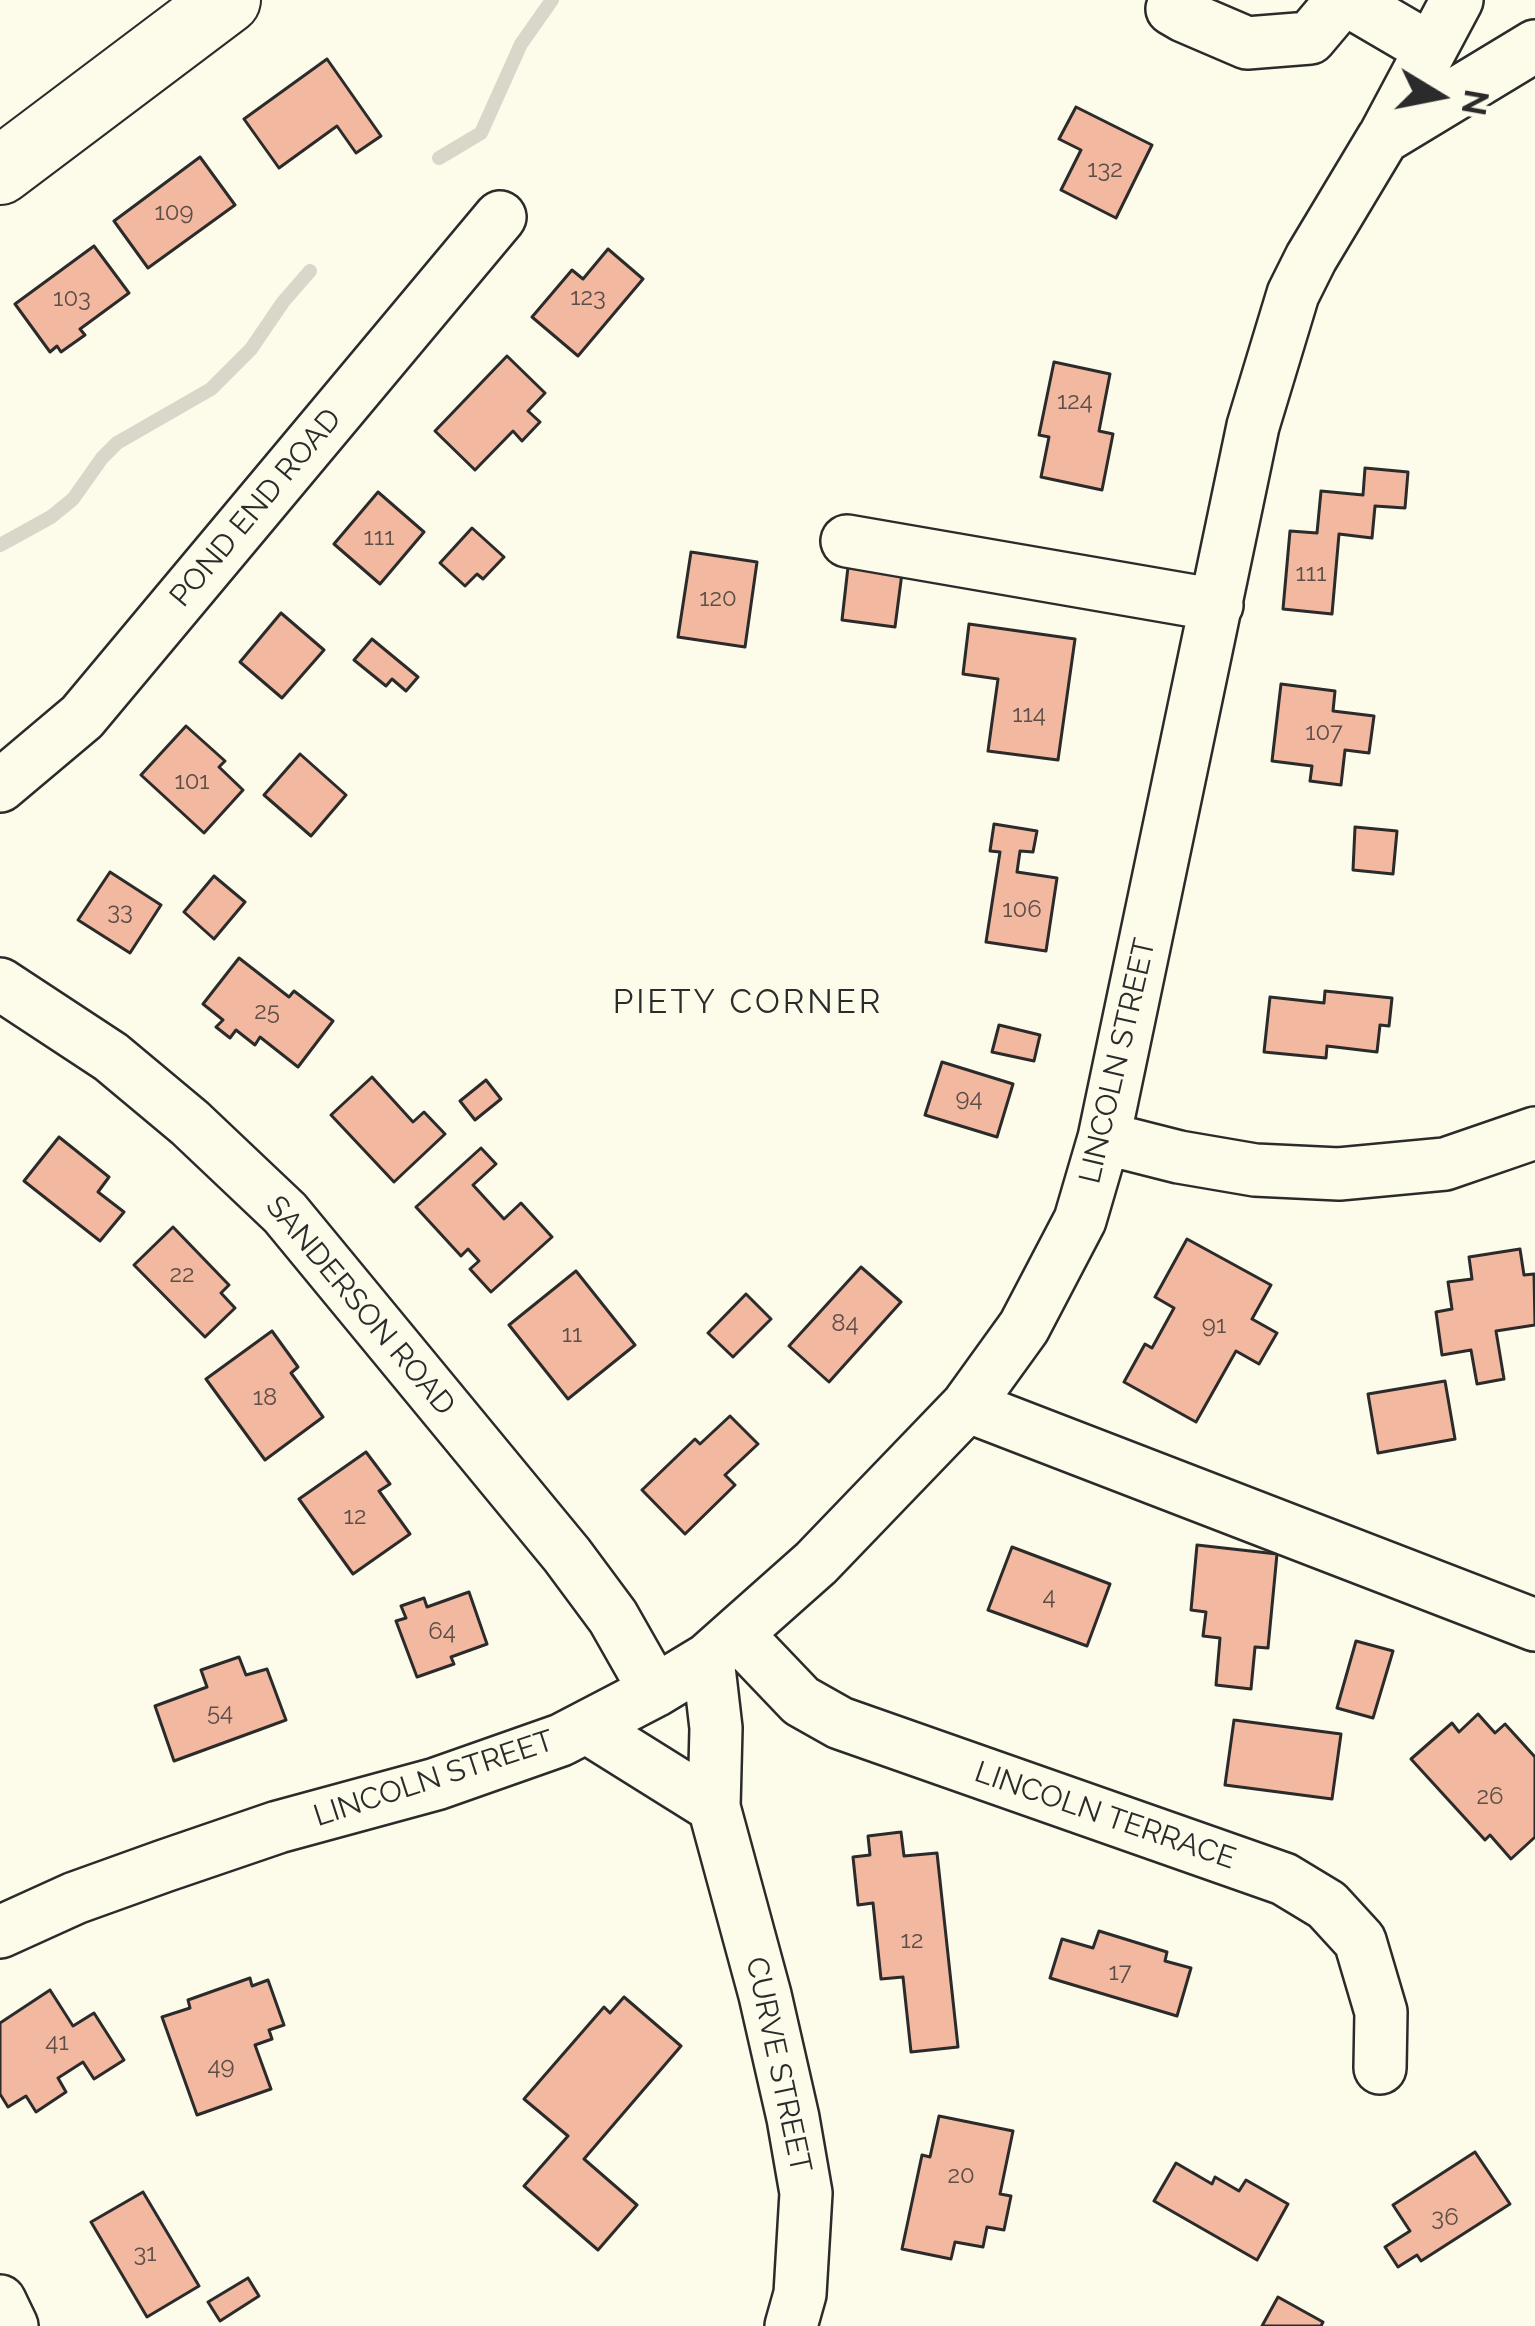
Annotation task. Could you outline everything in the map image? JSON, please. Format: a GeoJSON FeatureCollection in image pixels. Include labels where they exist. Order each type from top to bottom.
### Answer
{"type":"FeatureCollection","features":[{"type":"Feature","properties":{"kind":"main road"},"geometry":{"type":"LineString","coordinates":[[0,171],[227,0]]}},
{"type":"Feature","properties":{"kind":"street"},"geometry":{"type":"LineString","coordinates":[[1177,0],[1172,9],[1247,43],[1310,38],[1345,0],[1429,48]]}},
{"type":"Feature","properties":{"kind":"street"},"geometry":{"type":"LineString","coordinates":[[1383,138],[1457,0]]}},
{"type":"Feature","properties":{"kind":"street","name":"LINCOLN STREET"},"geometry":{"type":"LineString","coordinates":[[0,1932],[164,1866],[278,1827],[436,1784],[561,1740],[655,1691],[722,1646],[816,1563],[967,1406],[1024,1327],[1079,1220],[1104,1138],[1253,426],[1293,294],[1383,138],[1535,46]]}},
{"type":"Feature","properties":{"kind":"street","name":"POND END ROAD"},"geometry":{"type":"LineString","coordinates":[[0,786],[82,717],[500,217]]}},
{"type":"Feature","properties":{"kind":"street"},"geometry":{"type":"LineString","coordinates":[[847,541],[1217,605]]}},
{"type":"Feature","properties":{"kind":"street","name":"SANDERSON ROAD"},"geometry":{"type":"LineString","coordinates":[[0,984],[111,1057],[285,1213],[568,1555],[613,1617],[655,1691]]}},
{"type":"Feature","properties":{"kind":"street"},"geometry":{"type":"LineString","coordinates":[[1104,1138],[1255,1170],[1339,1174],[1445,1164],[1535,1133]]}},
{"type":"Feature","properties":{"kind":"street"},"geometry":{"type":"LineString","coordinates":[[967,1406],[1535,1625]]}},
{"type":"Feature","properties":{"kind":"street","name":"CURVE STREET"},"geometry":{"type":"LineString","coordinates":[[722,1646],[714,1807],[765,1995],[794,2117],[806,2194],[800,2294],[790,2326]]}},
{"type":"Feature","properties":{"kind":"street","name":"LINCOLN TERRACE"},"geometry":{"type":"LineString","coordinates":[[722,1646],[840,1723],[1285,1879],[1327,1905],[1360,1941],[1381,2012],[1380,2068]]}},
{"type":"Feature","properties":{"kind":"street"},"geometry":{"type":"LineString","coordinates":[[586,1727],[714,1807]]}},
{"type":"Feature","properties":{"kind":"street"},"geometry":{"type":"LineString","coordinates":[[0,2302],[12,2326]]}},
{"type":"Feature","properties":{"kind":"building"},"geometry":{"type":"Polygon","coordinates":[[[327,59],[381,136],[356,153],[337,126],[279,168],[244,119],[327,59]]]}},
{"type":"Feature","properties":{"kind":"building"},"geometry":{"type":"Polygon","coordinates":[[[1076,107],[1152,145],[1116,218],[1061,190],[1081,150],[1059,139],[1076,107]]]}},
{"type":"Feature","properties":{"kind":"building"},"geometry":{"type":"Polygon","coordinates":[[[200,157],[235,205],[148,268],[114,221],[200,157]]]}},
{"type":"Feature","properties":{"kind":"building"},"geometry":{"type":"Polygon","coordinates":[[[94,246],[129,293],[80,329],[85,335],[61,352],[57,346],[50,352],[15,304],[94,246]]]}},
{"type":"Feature","properties":{"kind":"building"},"geometry":{"type":"Polygon","coordinates":[[[608,249],[643,279],[578,356],[532,317],[572,270],[583,279],[608,249]]]}},
{"type":"Feature","properties":{"kind":"building"},"geometry":{"type":"Polygon","coordinates":[[[507,356],[545,393],[528,411],[540,422],[522,441],[513,431],[475,470],[435,431],[507,356]]]}},
{"type":"Feature","properties":{"kind":"building"},"geometry":{"type":"Polygon","coordinates":[[[1054,362],[1110,374],[1099,431],[1113,434],[1102,490],[1041,477],[1049,437],[1039,435],[1054,362]]]}},
{"type":"Feature","properties":{"kind":"building"},"geometry":{"type":"Polygon","coordinates":[[[1365,468],[1408,472],[1405,508],[1375,506],[1372,538],[1339,534],[1332,614],[1283,609],[1290,531],[1317,533],[1321,491],[1363,495],[1365,468]]]}},
{"type":"Feature","properties":{"kind":"building"},"geometry":{"type":"Polygon","coordinates":[[[378,492],[424,532],[380,584],[334,544],[378,492]]]}},
{"type":"Feature","properties":{"kind":"building"},"geometry":{"type":"Polygon","coordinates":[[[472,528],[504,557],[483,579],[477,574],[465,586],[440,563],[472,528]]]}},
{"type":"Feature","properties":{"kind":"building"},"geometry":{"type":"Polygon","coordinates":[[[691,552],[757,562],[745,647],[678,637],[691,552]]]}},
{"type":"Feature","properties":{"kind":"building"},"geometry":{"type":"Polygon","coordinates":[[[848,567],[902,573],[895,627],[842,620],[848,567]]]}},
{"type":"Feature","properties":{"kind":"building"},"geometry":{"type":"Polygon","coordinates":[[[281,613],[324,650],[282,698],[240,662],[281,613]]]}},
{"type":"Feature","properties":{"kind":"building"},"geometry":{"type":"Polygon","coordinates":[[[969,624],[1075,639],[1058,760],[988,751],[998,679],[963,674],[969,624]]]}},
{"type":"Feature","properties":{"kind":"building"},"geometry":{"type":"Polygon","coordinates":[[[372,639],[418,677],[406,691],[392,679],[386,686],[354,660],[372,639]]]}},
{"type":"Feature","properties":{"kind":"building"},"geometry":{"type":"Polygon","coordinates":[[[1281,684],[1335,691],[1333,711],[1374,716],[1369,753],[1345,750],[1341,785],[1310,781],[1312,766],[1272,761],[1281,684]]]}},
{"type":"Feature","properties":{"kind":"building"},"geometry":{"type":"Polygon","coordinates":[[[186,726],[225,761],[219,767],[243,790],[204,833],[141,775],[186,726]]]}},
{"type":"Feature","properties":{"kind":"building"},"geometry":{"type":"Polygon","coordinates":[[[300,754],[346,795],[311,836],[264,795],[300,754]]]}},
{"type":"Feature","properties":{"kind":"building"},"geometry":{"type":"Polygon","coordinates":[[[994,824],[1037,831],[1033,852],[1020,851],[1017,872],[1057,878],[1046,951],[986,942],[1000,852],[990,851],[994,824]]]}},
{"type":"Feature","properties":{"kind":"building"},"geometry":{"type":"Polygon","coordinates":[[[1355,827],[1397,831],[1393,874],[1353,870],[1355,827]]]}},
{"type":"Feature","properties":{"kind":"building"},"geometry":{"type":"Polygon","coordinates":[[[110,872],[161,905],[130,953],[78,920],[110,872]]]}},
{"type":"Feature","properties":{"kind":"building"},"geometry":{"type":"Polygon","coordinates":[[[214,876],[245,902],[214,939],[184,912],[214,876]]]}},
{"type":"Feature","properties":{"kind":"building"},"geometry":{"type":"Polygon","coordinates":[[[239,958],[289,997],[294,991],[333,1021],[298,1067],[260,1037],[255,1045],[236,1030],[230,1038],[216,1027],[223,1020],[203,1004],[239,958]]]}},
{"type":"Feature","properties":{"kind":"building"},"geometry":{"type":"Polygon","coordinates":[[[1325,991],[1392,998],[1389,1026],[1380,1025],[1377,1052],[1327,1046],[1326,1058],[1264,1052],[1270,997],[1324,1003],[1325,991]]]}},
{"type":"Feature","properties":{"kind":"building"},"geometry":{"type":"Polygon","coordinates":[[[999,1025],[1040,1035],[1034,1061],[992,1052],[999,1025]]]}},
{"type":"Feature","properties":{"kind":"building"},"geometry":{"type":"Polygon","coordinates":[[[942,1062],[1013,1084],[997,1137],[925,1115],[942,1062]]]}},
{"type":"Feature","properties":{"kind":"building"},"geometry":{"type":"Polygon","coordinates":[[[372,1077],[413,1122],[424,1112],[445,1134],[394,1182],[331,1115],[372,1077]]]}},
{"type":"Feature","properties":{"kind":"building"},"geometry":{"type":"Polygon","coordinates":[[[486,1080],[501,1099],[475,1120],[460,1101],[486,1080]]]}},
{"type":"Feature","properties":{"kind":"building"},"geometry":{"type":"Polygon","coordinates":[[[59,1137],[109,1177],[98,1192],[124,1212],[100,1241],[24,1181],[59,1137]]]}},
{"type":"Feature","properties":{"kind":"building"},"geometry":{"type":"Polygon","coordinates":[[[481,1148],[496,1164],[473,1185],[504,1219],[521,1203],[552,1237],[491,1292],[470,1269],[479,1261],[468,1249],[461,1256],[416,1207],[481,1148]]]}},
{"type":"Feature","properties":{"kind":"building"},"geometry":{"type":"Polygon","coordinates":[[[173,1227],[229,1285],[221,1293],[235,1308],[205,1337],[134,1265],[173,1227]]]}},
{"type":"Feature","properties":{"kind":"building"},"geometry":{"type":"Polygon","coordinates":[[[1187,1239],[1271,1285],[1252,1319],[1277,1333],[1259,1364],[1236,1351],[1196,1422],[1124,1382],[1145,1344],[1152,1348],[1174,1308],[1155,1297],[1187,1239]]]}},
{"type":"Feature","properties":{"kind":"building"},"geometry":{"type":"Polygon","coordinates":[[[1520,1249],[1524,1275],[1534,1274],[1535,1325],[1496,1331],[1504,1379],[1477,1384],[1471,1350],[1442,1355],[1436,1312],[1452,1309],[1448,1282],[1472,1279],[1469,1257],[1520,1249]]]}},
{"type":"Feature","properties":{"kind":"building"},"geometry":{"type":"Polygon","coordinates":[[[861,1267],[901,1302],[829,1382],[789,1346],[861,1267]]]}},
{"type":"Feature","properties":{"kind":"building"},"geometry":{"type":"Polygon","coordinates":[[[576,1271],[635,1345],[568,1399],[509,1325],[576,1271]]]}},
{"type":"Feature","properties":{"kind":"building"},"geometry":{"type":"Polygon","coordinates":[[[746,1294],[771,1319],[733,1357],[708,1333],[746,1294]]]}},
{"type":"Feature","properties":{"kind":"building"},"geometry":{"type":"Polygon","coordinates":[[[272,1331],[298,1367],[291,1373],[323,1417],[265,1460],[206,1379],[272,1331]]]}},
{"type":"Feature","properties":{"kind":"building"},"geometry":{"type":"Polygon","coordinates":[[[1445,1381],[1455,1439],[1378,1453],[1368,1394],[1445,1381]]]}},
{"type":"Feature","properties":{"kind":"building"},"geometry":{"type":"Polygon","coordinates":[[[730,1416],[758,1444],[725,1475],[735,1485],[685,1534],[642,1490],[695,1439],[700,1444],[730,1416]]]}},
{"type":"Feature","properties":{"kind":"building"},"geometry":{"type":"Polygon","coordinates":[[[366,1452],[390,1484],[379,1491],[410,1534],[353,1574],[299,1499],[366,1452]]]}},
{"type":"Feature","properties":{"kind":"building"},"geometry":{"type":"Polygon","coordinates":[[[1197,1545],[1277,1554],[1268,1648],[1255,1647],[1251,1689],[1216,1685],[1220,1638],[1203,1636],[1206,1612],[1191,1610],[1197,1545]]]}},
{"type":"Feature","properties":{"kind":"building"},"geometry":{"type":"Polygon","coordinates":[[[1012,1547],[1110,1584],[1087,1646],[988,1610],[1012,1547]]]}},
{"type":"Feature","properties":{"kind":"building"},"geometry":{"type":"Polygon","coordinates":[[[469,1592],[487,1644],[451,1657],[454,1664],[417,1677],[396,1621],[406,1618],[401,1606],[424,1598],[427,1607],[469,1592]]]}},
{"type":"Feature","properties":{"kind":"building"},"geometry":{"type":"Polygon","coordinates":[[[1356,1641],[1393,1651],[1373,1718],[1337,1708],[1356,1641]]]}},
{"type":"Feature","properties":{"kind":"building"},"geometry":{"type":"Polygon","coordinates":[[[239,1657],[246,1675],[267,1669],[286,1720],[174,1761],[155,1706],[207,1687],[201,1670],[239,1657]]]}},
{"type":"Feature","properties":{"kind":"building"},"geometry":{"type":"Polygon","coordinates":[[[1478,1714],[1495,1733],[1505,1724],[1535,1757],[1535,1837],[1511,1859],[1490,1835],[1485,1840],[1411,1759],[1452,1723],[1459,1732],[1478,1714]]]}},
{"type":"Feature","properties":{"kind":"building"},"geometry":{"type":"Polygon","coordinates":[[[1234,1720],[1341,1734],[1332,1799],[1225,1785],[1234,1720]]]}},
{"type":"Feature","properties":{"kind":"building"},"geometry":{"type":"Polygon","coordinates":[[[901,1832],[904,1856],[937,1853],[958,2047],[911,2052],[903,1977],[881,1979],[873,1903],[858,1905],[853,1857],[870,1855],[868,1836],[901,1832]]]}},
{"type":"Feature","properties":{"kind":"building"},"geometry":{"type":"Polygon","coordinates":[[[1099,1931],[1167,1952],[1165,1961],[1191,1968],[1177,2016],[1050,1978],[1062,1939],[1093,1948],[1099,1931]]]}},
{"type":"Feature","properties":{"kind":"building"},"geometry":{"type":"Polygon","coordinates":[[[250,1978],[252,1986],[268,1980],[284,2025],[269,2030],[272,2039],[255,2045],[271,2089],[197,2115],[162,2017],[190,2008],[188,2000],[250,1978]]]}},
{"type":"Feature","properties":{"kind":"building"},"geometry":{"type":"Polygon","coordinates":[[[50,1990],[73,2026],[94,2013],[124,2060],[94,2079],[83,2062],[58,2078],[66,2092],[36,2112],[26,2096],[8,2107],[0,2094],[0,2023],[50,1990]]]}},
{"type":"Feature","properties":{"kind":"building"},"geometry":{"type":"Polygon","coordinates":[[[624,1997],[681,2046],[584,2159],[637,2205],[598,2250],[524,2186],[568,2136],[524,2099],[604,2007],[610,2013],[624,1997]]]}},
{"type":"Feature","properties":{"kind":"building"},"geometry":{"type":"Polygon","coordinates":[[[939,2116],[1013,2131],[1000,2194],[1011,2196],[1004,2230],[987,2227],[983,2247],[955,2242],[951,2259],[902,2249],[922,2155],[930,2157],[939,2116]]]}},
{"type":"Feature","properties":{"kind":"building"},"geometry":{"type":"Polygon","coordinates":[[[1475,2152],[1510,2204],[1421,2261],[1417,2255],[1398,2267],[1385,2247],[1410,2231],[1393,2205],[1475,2152]]]}},
{"type":"Feature","properties":{"kind":"building"},"geometry":{"type":"Polygon","coordinates":[[[1176,2163],[1212,2184],[1215,2177],[1239,2191],[1246,2180],[1288,2204],[1257,2260],[1154,2201],[1176,2163]]]}},
{"type":"Feature","properties":{"kind":"building"},"geometry":{"type":"Polygon","coordinates":[[[143,2192],[199,2286],[147,2317],[91,2222],[143,2192]]]}},
{"type":"Feature","properties":{"kind":"building"},"geometry":{"type":"Polygon","coordinates":[[[248,2278],[259,2296],[220,2321],[208,2302],[248,2278]]]}},
{"type":"Feature","properties":{"kind":"building"},"geometry":{"type":"Polygon","coordinates":[[[1278,2297],[1323,2322],[1321,2326],[1262,2326],[1278,2297]]]}},
{"type":"Feature","properties":{"kind":"waterway"},"geometry":{"type":"LineString","coordinates":[[439,158],[481,133],[521,44],[552,0]]}},
{"type":"Feature","properties":{"kind":"waterway"},"geometry":{"type":"LineString","coordinates":[[0,545],[73,499],[117,443],[211,389],[251,349],[310,271]]}},
{"type":"Feature","properties":{"kind":"district","name":"PIETY CORNER"},"geometry":{"type":"Point","coordinates":[748,1003]}}]}
